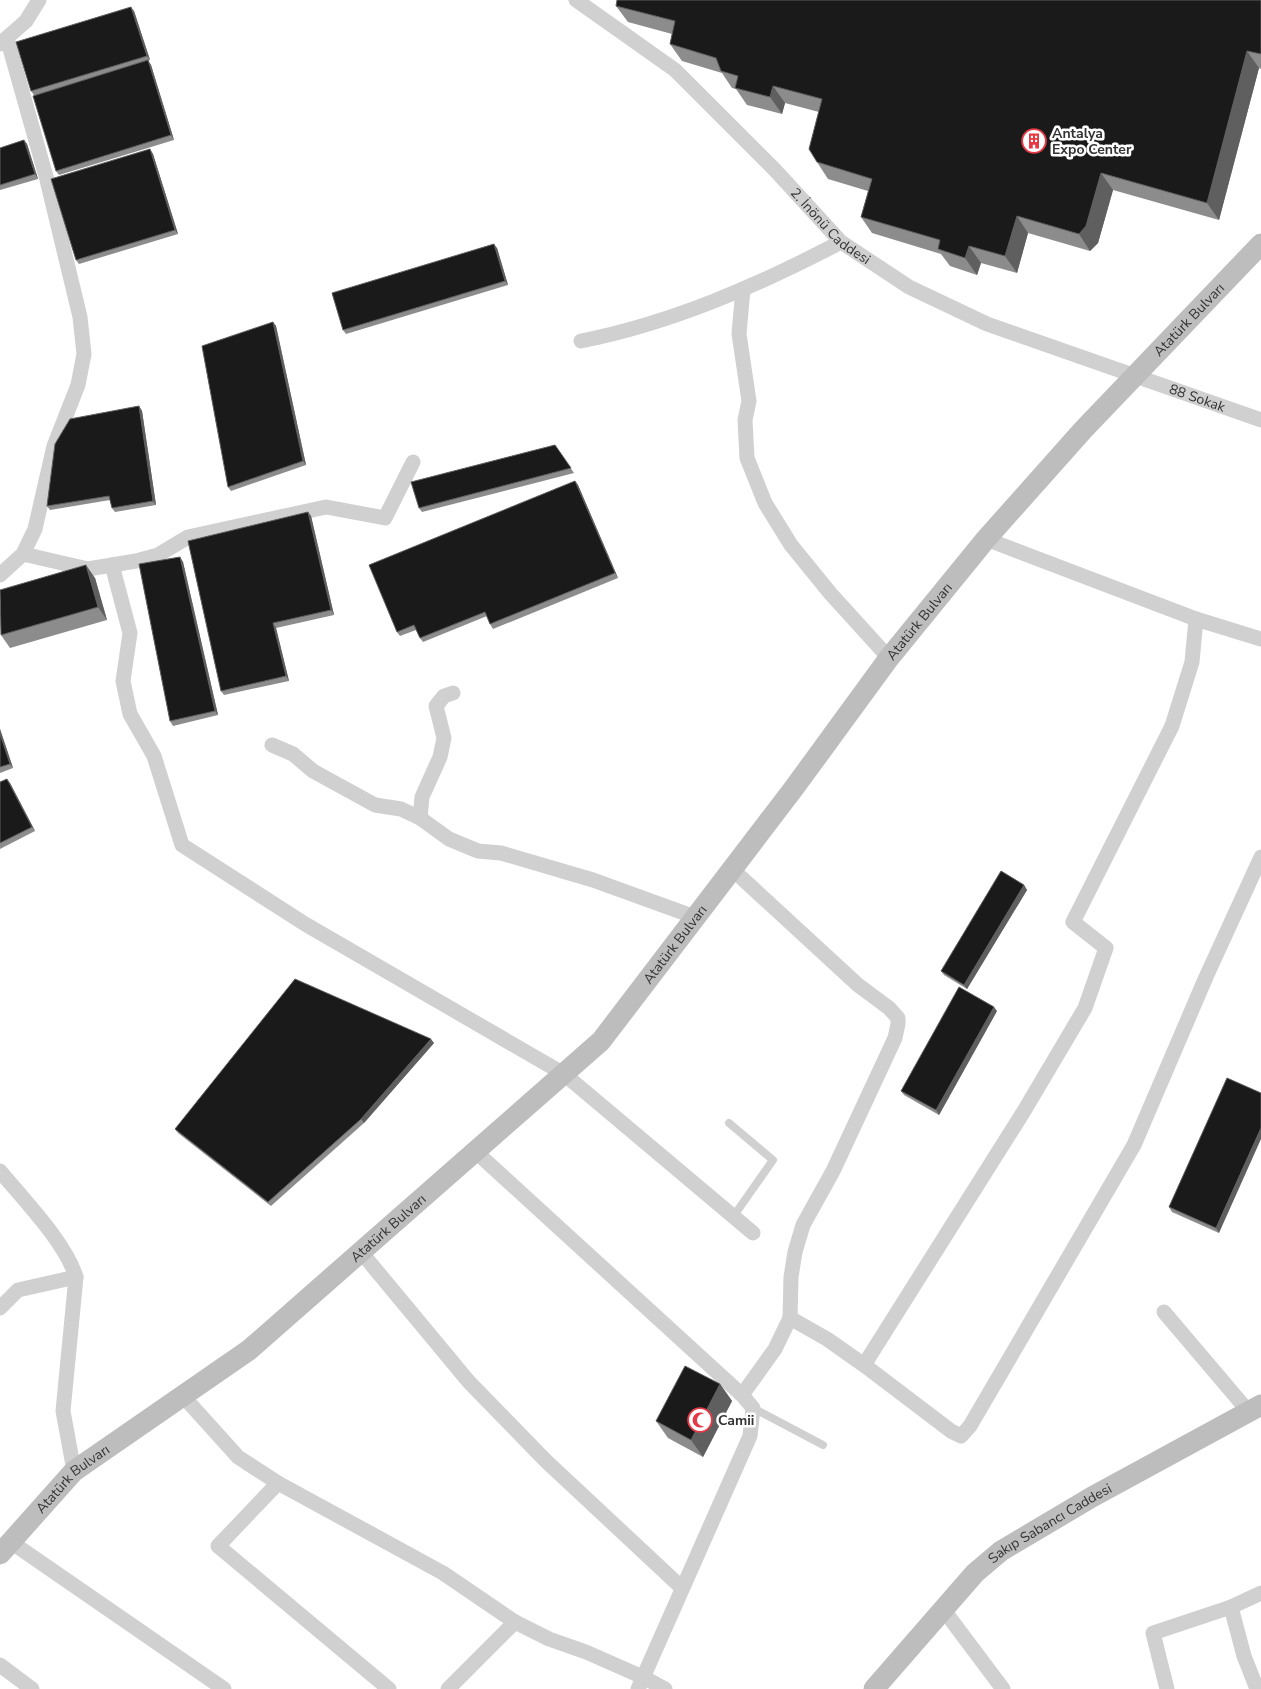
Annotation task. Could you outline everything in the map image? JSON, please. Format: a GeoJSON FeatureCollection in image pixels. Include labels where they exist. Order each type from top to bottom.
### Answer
{"type":"FeatureCollection","features":[{"type":"Feature","properties":{"kind":"street"},"geometry":{"type":"LineString","coordinates":[[0,575],[23,554],[35,529],[54,446],[78,385],[84,354],[80,317],[47,180],[4,41],[26,21],[38,0]]}},
{"type":"Feature","properties":{"kind":"street","name":"2. İnönü Caddesi"},"geometry":{"type":"LineString","coordinates":[[576,0],[675,70],[775,170],[841,242],[909,287],[987,324],[1135,377]]}},
{"type":"Feature","properties":{"kind":"street"},"geometry":{"type":"LineString","coordinates":[[581,340],[622,333],[673,316],[779,275],[841,242]]}},
{"type":"Feature","properties":{"kind":"street","name":"Atatürk Bulvarı"},"geometry":{"type":"LineString","coordinates":[[5,1548],[74,1471],[250,1350],[601,1041],[794,788],[888,658],[986,539],[1261,244]]}},
{"type":"Feature","properties":{"kind":"street"},"geometry":{"type":"LineString","coordinates":[[743,289],[739,334],[749,401],[745,420],[747,458],[765,503],[791,545],[830,593],[888,658]]}},
{"type":"Feature","properties":{"kind":"street","name":"88 Sokak"},"geometry":{"type":"LineString","coordinates":[[1135,377],[1261,420]]}},
{"type":"Feature","properties":{"kind":"street"},"geometry":{"type":"LineString","coordinates":[[23,554],[88,569],[158,556],[188,538],[326,507],[386,518],[413,462]]}},
{"type":"Feature","properties":{"kind":"street"},"geometry":{"type":"LineString","coordinates":[[986,539],[1196,619],[1261,639]]}},
{"type":"Feature","properties":{"kind":"street"},"geometry":{"type":"LineString","coordinates":[[112,565],[130,633],[123,681],[130,714],[154,756],[182,845],[305,924],[564,1074],[753,1233]]}},
{"type":"Feature","properties":{"kind":"street"},"geometry":{"type":"LineString","coordinates":[[864,1365],[1024,1111],[1084,1008],[1106,948],[1074,922],[1172,726],[1192,662],[1196,619]]}},
{"type":"Feature","properties":{"kind":"street"},"geometry":{"type":"LineString","coordinates":[[420,818],[422,797],[440,757],[444,738],[436,706],[444,696],[453,693]]}},
{"type":"Feature","properties":{"kind":"street"},"geometry":{"type":"LineString","coordinates":[[272,745],[293,754],[314,771],[375,805],[401,810],[420,818],[449,839],[478,851],[501,853],[593,880],[695,917]]}},
{"type":"Feature","properties":{"kind":"street"},"geometry":{"type":"LineString","coordinates":[[790,1318],[827,1339],[951,1431],[961,1436],[970,1426],[1134,1145],[1206,977],[1261,858]]}},
{"type":"Feature","properties":{"kind":"street"},"geometry":{"type":"LineString","coordinates":[[732,869],[858,985],[889,1008],[898,1018],[895,1038],[833,1171],[804,1225],[795,1252],[791,1278],[790,1318],[775,1349],[742,1395]]}},
{"type":"Feature","properties":{"kind":"street"},"geometry":{"type":"LineString","coordinates":[[475,1152],[742,1395],[753,1408],[750,1436],[642,1683]]}},
{"type":"Feature","properties":{"kind":"street"},"geometry":{"type":"LineString","coordinates":[[0,1170],[37,1215],[72,1265],[76,1277],[63,1411],[74,1471]]}},
{"type":"Feature","properties":{"kind":"street"},"geometry":{"type":"LineString","coordinates":[[362,1252],[469,1382],[546,1461],[682,1588]]}},
{"type":"Feature","properties":{"kind":"street"},"geometry":{"type":"LineString","coordinates":[[0,1308],[18,1290],[76,1277]]}},
{"type":"Feature","properties":{"kind":"street"},"geometry":{"type":"LineString","coordinates":[[1164,1312],[1254,1408]]}},
{"type":"Feature","properties":{"kind":"street"},"geometry":{"type":"LineString","coordinates":[[183,1396],[238,1457],[278,1483],[443,1573],[515,1622],[642,1683],[665,1689]]}},
{"type":"Feature","properties":{"kind":"street","name":"Sakıp Sabancı Caddesi"},"geometry":{"type":"LineString","coordinates":[[874,1689],[975,1573],[1001,1552],[1092,1497],[1254,1408]]}},
{"type":"Feature","properties":{"kind":"street"},"geometry":{"type":"LineString","coordinates":[[278,1483],[218,1546],[389,1689]]}},
{"type":"Feature","properties":{"kind":"street"},"geometry":{"type":"LineString","coordinates":[[5,1548],[224,1689]]}},
{"type":"Feature","properties":{"kind":"street"},"geometry":{"type":"LineString","coordinates":[[1167,1689],[1153,1633],[1231,1607],[1261,1593]]}},
{"type":"Feature","properties":{"kind":"street"},"geometry":{"type":"LineString","coordinates":[[1231,1607],[1244,1656],[1257,1689]]}},
{"type":"Feature","properties":{"kind":"street"},"geometry":{"type":"LineString","coordinates":[[943,1609],[1003,1689]]}},
{"type":"Feature","properties":{"kind":"street"},"geometry":{"type":"LineString","coordinates":[[448,1689],[515,1622]]}},
{"type":"Feature","properties":{"kind":"street"},"geometry":{"type":"LineString","coordinates":[[0,1665],[32,1689]]}},
{"type":"Feature","properties":{"kind":"lane"},"geometry":{"type":"LineString","coordinates":[[729,1123],[773,1160],[734,1217]]}},
{"type":"Feature","properties":{"kind":"lane"},"geometry":{"type":"LineString","coordinates":[[753,1408],[823,1445]]}},
{"type":"Feature","properties":{"kind":"building","name":"Antalya Expo Center"},"geometry":{"type":"Polygon","coordinates":[[[617,0],[1261,0],[1261,54],[1247,51],[1207,203],[1101,173],[1086,226],[1079,234],[1017,216],[1005,256],[969,246],[965,258],[938,249],[940,240],[861,217],[872,179],[817,162],[809,149],[822,99],[773,86],[770,97],[735,88],[738,76],[721,71],[716,58],[670,44],[675,21],[616,6],[617,0]]]}},
{"type":"Feature","properties":{"kind":"building"},"geometry":{"type":"Polygon","coordinates":[[[131,7],[147,56],[31,91],[16,42],[131,7]]]}},
{"type":"Feature","properties":{"kind":"building"},"geometry":{"type":"Polygon","coordinates":[[[148,60],[171,135],[56,171],[33,96],[148,60]]]}},
{"type":"Feature","properties":{"kind":"building"},"geometry":{"type":"Polygon","coordinates":[[[24,140],[35,174],[0,185],[0,148],[24,140]]]}},
{"type":"Feature","properties":{"kind":"building"},"geometry":{"type":"Polygon","coordinates":[[[150,149],[175,230],[76,260],[51,179],[150,149]]]}},
{"type":"Feature","properties":{"kind":"building"},"geometry":{"type":"Polygon","coordinates":[[[494,244],[505,281],[343,330],[332,293],[494,244]]]}},
{"type":"Feature","properties":{"kind":"building"},"geometry":{"type":"Polygon","coordinates":[[[273,322],[303,461],[228,487],[202,346],[273,322]]]}},
{"type":"Feature","properties":{"kind":"building"},"geometry":{"type":"Polygon","coordinates":[[[139,406],[153,501],[112,508],[109,496],[47,506],[55,444],[70,419],[139,406]]]}},
{"type":"Feature","properties":{"kind":"building"},"geometry":{"type":"Polygon","coordinates":[[[555,445],[571,468],[419,508],[411,482],[555,445]]]}},
{"type":"Feature","properties":{"kind":"building"},"geometry":{"type":"Polygon","coordinates":[[[575,481],[615,573],[490,624],[485,612],[420,638],[414,625],[397,632],[369,565],[575,481]]]}},
{"type":"Feature","properties":{"kind":"building"},"geometry":{"type":"Polygon","coordinates":[[[308,512],[331,610],[273,623],[286,676],[221,691],[188,541],[308,512]]]}},
{"type":"Feature","properties":{"kind":"building"},"geometry":{"type":"Polygon","coordinates":[[[180,557],[215,711],[170,721],[139,564],[180,557]]]}},
{"type":"Feature","properties":{"kind":"building"},"geometry":{"type":"Polygon","coordinates":[[[86,565],[98,607],[1,635],[0,590],[86,565]]]}},
{"type":"Feature","properties":{"kind":"building"},"geometry":{"type":"Polygon","coordinates":[[[0,734],[10,764],[0,767],[0,734]]]}},
{"type":"Feature","properties":{"kind":"building"},"geometry":{"type":"Polygon","coordinates":[[[7,779],[32,827],[0,843],[0,782],[7,779]]]}},
{"type":"Feature","properties":{"kind":"building"},"geometry":{"type":"Polygon","coordinates":[[[1001,871],[1024,885],[964,985],[941,971],[1001,871]]]}},
{"type":"Feature","properties":{"kind":"building"},"geometry":{"type":"Polygon","coordinates":[[[295,979],[431,1039],[361,1119],[268,1202],[175,1129],[295,979]]]}},
{"type":"Feature","properties":{"kind":"building"},"geometry":{"type":"Polygon","coordinates":[[[959,987],[994,1007],[936,1110],[901,1091],[959,987]]]}},
{"type":"Feature","properties":{"kind":"building"},"geometry":{"type":"Polygon","coordinates":[[[1227,1078],[1261,1093],[1261,1128],[1216,1228],[1169,1207],[1227,1078]]]}},
{"type":"Feature","properties":{"kind":"building"},"geometry":{"type":"Polygon","coordinates":[[[685,1366],[720,1384],[691,1440],[656,1421],[685,1366]]]}},
{"type":"Feature","properties":{"kind":"place","name":"Antalya Expo Center"},"geometry":{"type":"Point","coordinates":[1034,141]}},
{"type":"Feature","properties":{"kind":"place","name":"Camii"},"geometry":{"type":"Point","coordinates":[700,1420]}}]}
